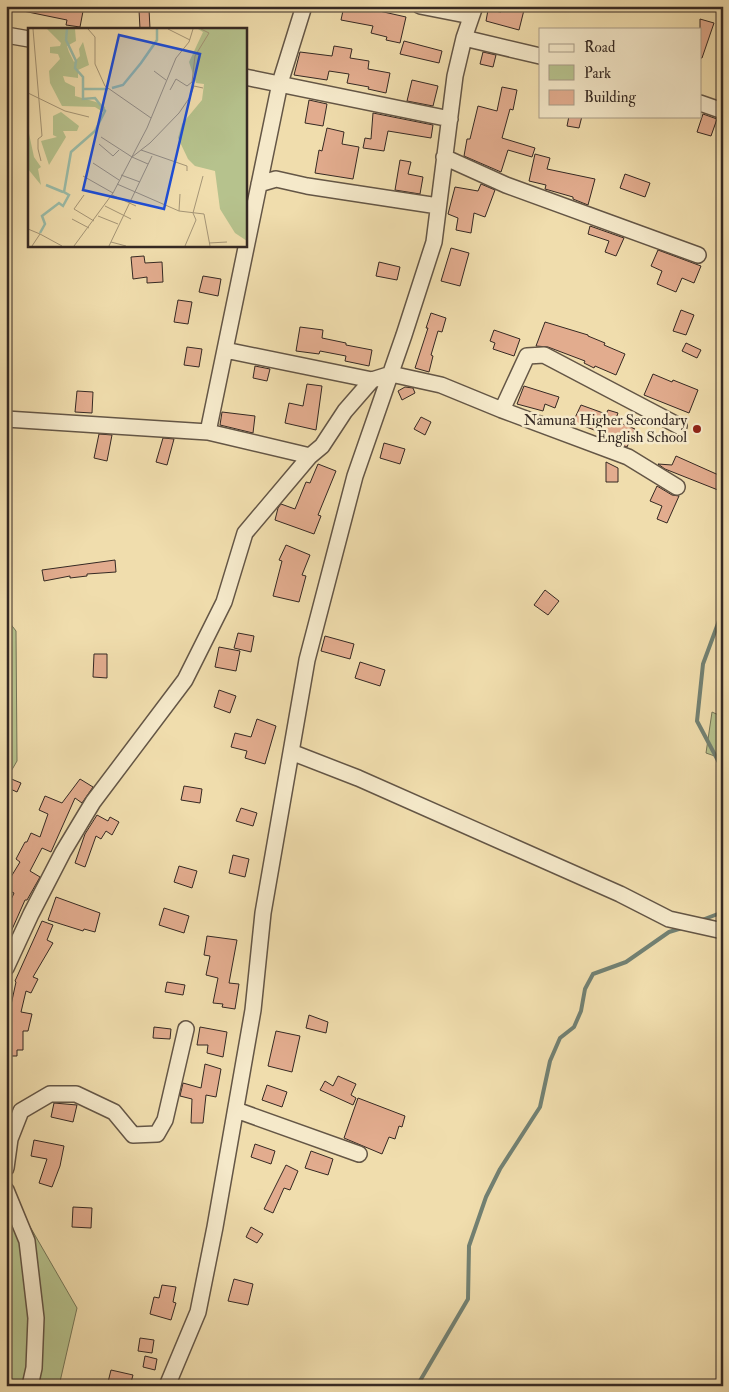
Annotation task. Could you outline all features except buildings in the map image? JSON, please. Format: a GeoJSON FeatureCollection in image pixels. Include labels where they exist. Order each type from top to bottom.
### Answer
{"type":"FeatureCollection","features":[{"type":"Feature","properties":{"kind":"street"},"geometry":{"type":"LineString","coordinates":[[208,432],[280,83],[304,6]]}},
{"type":"Feature","properties":{"kind":"street"},"geometry":{"type":"LineString","coordinates":[[166,1386],[198,1312],[253,1010],[263,913],[307,660],[355,476],[434,242],[455,76],[473,11],[420,6]]}},
{"type":"Feature","properties":{"kind":"street"},"geometry":{"type":"LineString","coordinates":[[6,35],[28,39]]}},
{"type":"Feature","properties":{"kind":"street"},"geometry":{"type":"LineString","coordinates":[[464,38],[539,56]]}},
{"type":"Feature","properties":{"kind":"street"},"geometry":{"type":"LineString","coordinates":[[246,77],[450,119]]}},
{"type":"Feature","properties":{"kind":"street"},"geometry":{"type":"LineString","coordinates":[[702,104],[723,110]]}},
{"type":"Feature","properties":{"kind":"street"},"geometry":{"type":"LineString","coordinates":[[444,157],[506,185],[698,256]]}},
{"type":"Feature","properties":{"kind":"street"},"geometry":{"type":"LineString","coordinates":[[259,184],[276,179],[307,186],[438,206]]}},
{"type":"Feature","properties":{"kind":"street"},"geometry":{"type":"LineString","coordinates":[[225,350],[372,380],[391,374],[441,385],[628,458],[677,487]]}},
{"type":"Feature","properties":{"kind":"street"},"geometry":{"type":"LineString","coordinates":[[502,410],[527,356],[544,355],[679,426]]}},
{"type":"Feature","properties":{"kind":"street"},"geometry":{"type":"LineString","coordinates":[[6,968],[58,861],[93,802],[185,680],[224,602],[245,533],[310,456],[322,446],[345,411],[372,380]]}},
{"type":"Feature","properties":{"kind":"street"},"geometry":{"type":"LineString","coordinates":[[6,419],[208,432],[310,456]]}},
{"type":"Feature","properties":{"kind":"street"},"geometry":{"type":"LineString","coordinates":[[290,752],[358,778],[610,890],[669,919],[723,931]]}},
{"type":"Feature","properties":{"kind":"street"},"geometry":{"type":"LineString","coordinates":[[6,1168],[10,1139],[21,1111],[50,1094],[76,1094],[114,1112],[133,1135],[157,1134],[165,1120],[186,1029]]}},
{"type":"Feature","properties":{"kind":"street"},"geometry":{"type":"LineString","coordinates":[[236,1110],[359,1154]]}},
{"type":"Feature","properties":{"kind":"street"},"geometry":{"type":"LineString","coordinates":[[6,1190],[26,1240],[35,1308],[34,1368],[30,1386]]}},
{"type":"Feature","properties":{"kind":"green space"},"geometry":{"type":"Polygon","coordinates":[[[6,618],[16,631],[17,761],[6,780],[6,618]]]}},
{"type":"Feature","properties":{"kind":"green space"},"geometry":{"type":"Polygon","coordinates":[[[712,712],[723,717],[723,759],[706,753],[712,712]]]}},
{"type":"Feature","properties":{"kind":"green space"},"geometry":{"type":"Polygon","coordinates":[[[6,1185],[77,1308],[59,1386],[6,1386],[6,1185]]]}},
{"type":"Feature","properties":{"kind":"waterway"},"geometry":{"type":"LineString","coordinates":[[723,610],[703,664],[697,721],[723,770]]}},
{"type":"Feature","properties":{"kind":"waterway"},"geometry":{"type":"LineString","coordinates":[[702,920],[723,912]]}},
{"type":"Feature","properties":{"kind":"waterway"},"geometry":{"type":"LineString","coordinates":[[417,1386],[468,1299],[469,1246],[486,1197],[500,1169],[540,1107],[550,1061],[560,1038],[574,1027],[581,1011],[585,989],[593,974],[626,962],[669,932],[682,928]]}},
{"type":"Feature","properties":{"kind":"place","name":"Namuna Higher Secondary English School"},"geometry":{"type":"Point","coordinates":[697,429]}}]}
